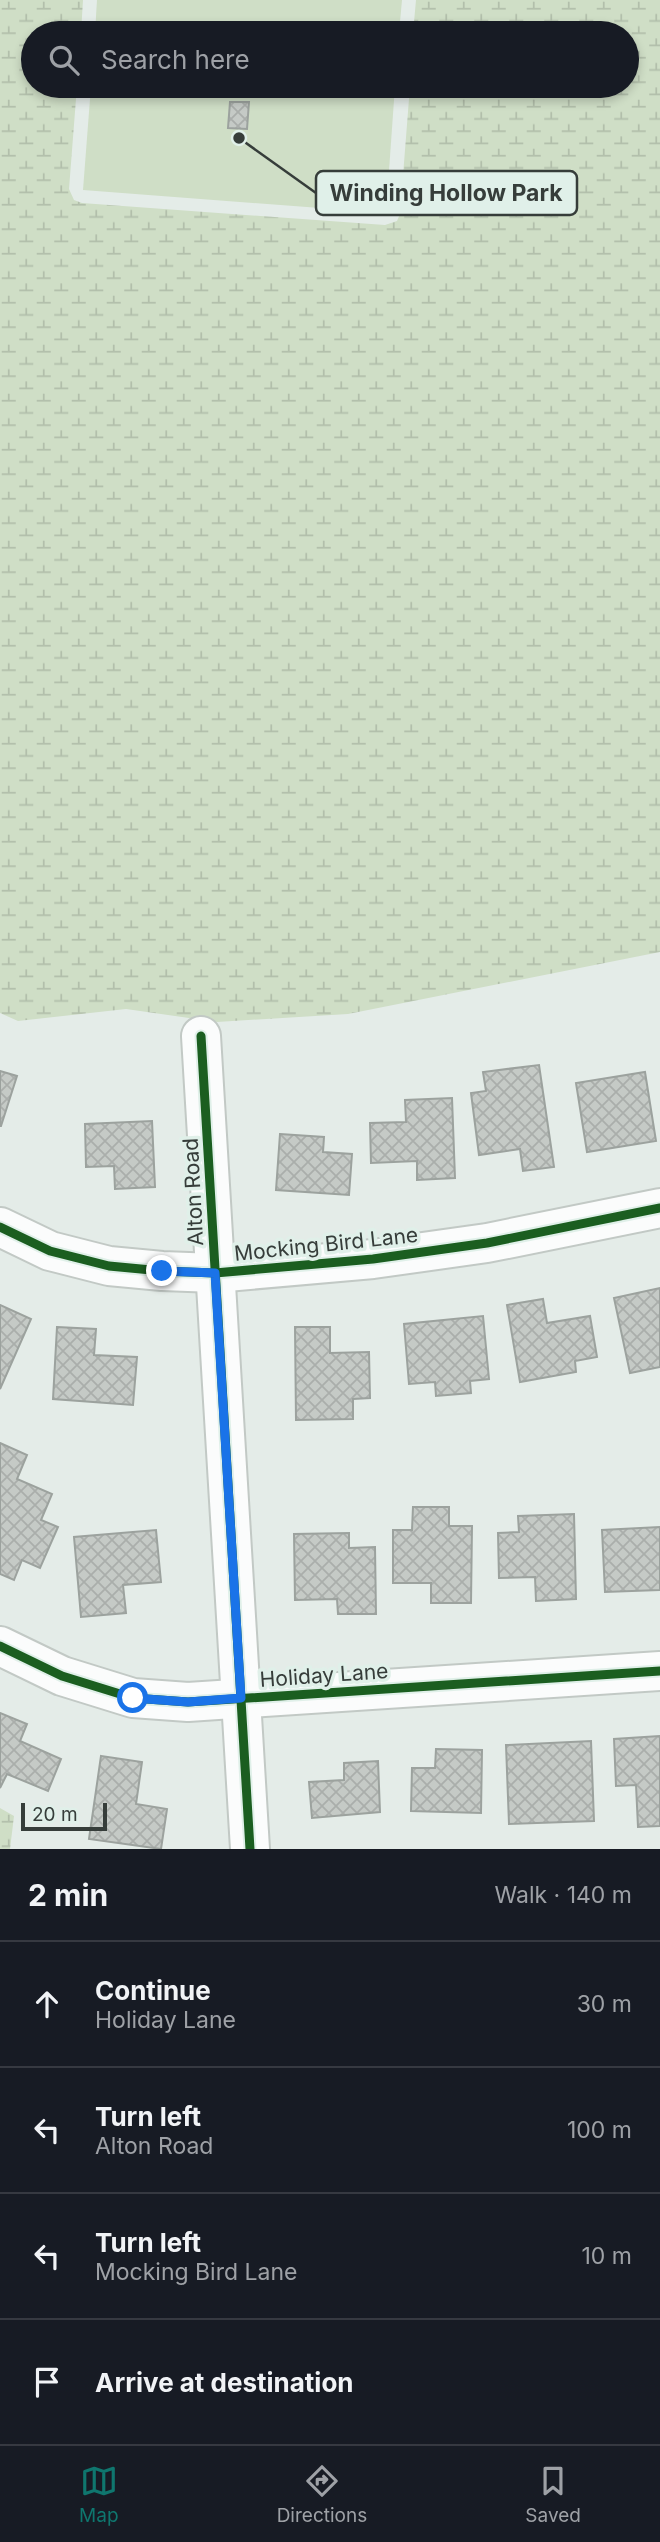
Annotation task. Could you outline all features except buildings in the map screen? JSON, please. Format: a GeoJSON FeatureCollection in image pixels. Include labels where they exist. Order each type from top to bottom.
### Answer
{"type":"FeatureCollection","features":[{"type":"Feature","properties":{"kind":"street","name":"Alton Road"},"geometry":{"type":"LineString","coordinates":[[201,1036],[250,1849]]}},
{"type":"Feature","properties":{"kind":"street","name":"Mocking Bird Lane"},"geometry":{"type":"LineString","coordinates":[[0,1227],[50,1251],[108,1266],[215,1273],[373,1259],[486,1243],[660,1209]]}},
{"type":"Feature","properties":{"kind":"street","name":"Holiday Lane"},"geometry":{"type":"LineString","coordinates":[[0,1646],[62,1676],[133,1698],[188,1702],[660,1671]]}},
{"type":"Feature","properties":{"kind":"green space"},"geometry":{"type":"Polygon","coordinates":[[[0,0],[83,0],[82,21],[21,21],[21,98],[76,98],[69,189],[74,200],[82,203],[385,225],[397,221],[400,214],[409,98],[639,98],[639,21],[414,21],[416,0],[660,0],[660,952],[348,1014],[217,1022],[126,1009],[18,1021],[0,1013],[0,0]]]}},
{"type":"Feature","properties":{"kind":"green space"},"geometry":{"type":"Polygon","coordinates":[[[97,0],[402,0],[400,21],[96,21],[97,0]]]}},
{"type":"Feature","properties":{"kind":"green space"},"geometry":{"type":"Polygon","coordinates":[[[90,98],[394,98],[386,213],[83,190],[90,98]]]}},
{"type":"Feature","properties":{"kind":"green space"},"geometry":{"type":"Polygon","coordinates":[[[0,1808],[14,1816],[10,1849],[0,1849],[0,1808]]]}},
{"type":"Feature","properties":{"kind":"cycle path"},"geometry":{"type":"LineString","coordinates":[[201,1036],[250,1849]]}},
{"type":"Feature","properties":{"kind":"cycle path"},"geometry":{"type":"LineString","coordinates":[[0,1227],[50,1251],[109,1266],[215,1273],[373,1259],[487,1243],[660,1208]]}},
{"type":"Feature","properties":{"kind":"cycle path"},"geometry":{"type":"LineString","coordinates":[[0,1646],[62,1676],[133,1698],[188,1702],[660,1671]]}},
{"type":"Feature","properties":{"kind":"place","name":"Winding Hollow Park"},"geometry":{"type":"Point","coordinates":[239,138]}},
{"type":"Feature","properties":{"kind":"route"},"geometry":{"type":"LineString","coordinates":[[133,1698],[188,1702],[241,1698],[215,1273],[162,1271]]}}]}
